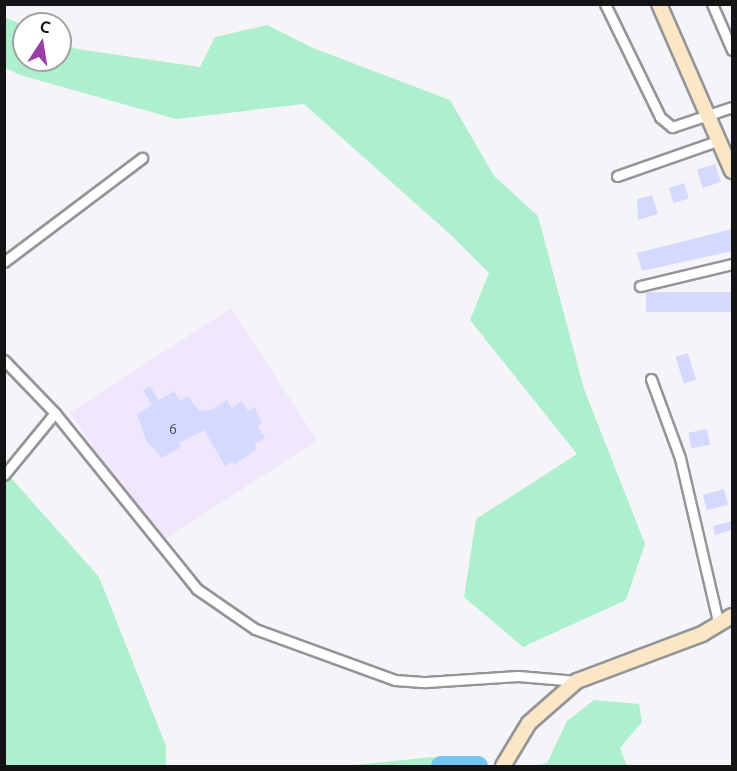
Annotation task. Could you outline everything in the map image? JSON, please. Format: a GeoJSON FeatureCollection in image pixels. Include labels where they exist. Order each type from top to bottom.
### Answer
{"type":"FeatureCollection","features":[{"type":"Feature","properties":{"kind":"street"},"geometry":{"type":"LineString","coordinates":[[605,4],[660,117],[672,128],[732,107]]}},
{"type":"Feature","properties":{"kind":"street"},"geometry":{"type":"LineString","coordinates":[[659,4],[732,171]]}},
{"type":"Feature","properties":{"kind":"street"},"geometry":{"type":"LineString","coordinates":[[712,4],[732,50]]}},
{"type":"Feature","properties":{"kind":"street"},"geometry":{"type":"LineString","coordinates":[[616,176],[720,140]]}},
{"type":"Feature","properties":{"kind":"street"},"geometry":{"type":"LineString","coordinates":[[4,262],[142,158]]}},
{"type":"Feature","properties":{"kind":"street"},"geometry":{"type":"LineString","coordinates":[[640,286],[732,264]]}},
{"type":"Feature","properties":{"kind":"street"},"geometry":{"type":"LineString","coordinates":[[4,360],[55,413],[72,438],[197,589],[255,628],[394,680],[426,682],[518,676],[578,681]]}},
{"type":"Feature","properties":{"kind":"street"},"geometry":{"type":"LineString","coordinates":[[651,379],[680,458],[719,626]]}},
{"type":"Feature","properties":{"kind":"street"},"geometry":{"type":"LineString","coordinates":[[4,475],[55,413]]}},
{"type":"Feature","properties":{"kind":"street"},"geometry":{"type":"LineString","coordinates":[[502,766],[529,723],[578,681],[719,626],[732,616]]}},
{"type":"Feature","properties":{"kind":"shaded area"},"geometry":{"type":"Polygon","coordinates":[[[231,308],[317,441],[156,545],[70,413],[231,308]]]}},
{"type":"Feature","properties":{"kind":"green space"},"geometry":{"type":"Polygon","coordinates":[[[5,17],[12,20],[12,71],[5,68],[5,17]]]}},
{"type":"Feature","properties":{"kind":"green space"},"geometry":{"type":"Polygon","coordinates":[[[267,25],[313,48],[450,100],[494,176],[538,216],[584,389],[645,544],[626,600],[523,647],[464,597],[476,519],[577,454],[470,320],[489,273],[452,236],[304,104],[176,119],[14,72],[72,72],[72,47],[200,67],[215,37],[267,25]]]}},
{"type":"Feature","properties":{"kind":"green space"},"geometry":{"type":"Polygon","coordinates":[[[4,470],[99,577],[166,746],[166,766],[5,766],[4,470]]]}},
{"type":"Feature","properties":{"kind":"green space"},"geometry":{"type":"Polygon","coordinates":[[[594,700],[639,704],[642,722],[620,748],[627,766],[535,766],[547,763],[567,721],[594,700]]]}},
{"type":"Feature","properties":{"kind":"green space"},"geometry":{"type":"Polygon","coordinates":[[[433,757],[465,766],[345,766],[433,757]]]}},
{"type":"Feature","properties":{"kind":"building"},"geometry":{"type":"Polygon","coordinates":[[[715,164],[721,182],[703,188],[697,170],[715,164]]]}},
{"type":"Feature","properties":{"kind":"building"},"geometry":{"type":"Polygon","coordinates":[[[684,183],[689,198],[674,203],[669,188],[684,183]]]}},
{"type":"Feature","properties":{"kind":"building"},"geometry":{"type":"Polygon","coordinates":[[[652,195],[658,214],[638,220],[637,199],[652,195]]]}},
{"type":"Feature","properties":{"kind":"building"},"geometry":{"type":"Polygon","coordinates":[[[732,229],[732,251],[642,271],[637,253],[732,229]]]}},
{"type":"Feature","properties":{"kind":"building"},"geometry":{"type":"Polygon","coordinates":[[[646,292],[732,292],[732,312],[646,312],[646,292]]]}},
{"type":"Feature","properties":{"kind":"building"},"geometry":{"type":"Polygon","coordinates":[[[688,353],[696,380],[684,384],[676,357],[688,353]]]}},
{"type":"Feature","properties":{"kind":"building"},"geometry":{"type":"Polygon","coordinates":[[[150,386],[159,400],[174,391],[180,401],[188,396],[199,411],[211,410],[227,400],[232,408],[242,401],[248,411],[255,407],[262,423],[258,426],[265,438],[255,444],[256,450],[234,465],[232,462],[225,466],[204,430],[179,443],[181,447],[162,458],[146,440],[137,414],[152,405],[143,390],[150,386]]]}},
{"type":"Feature","properties":{"kind":"building"},"geometry":{"type":"Polygon","coordinates":[[[707,429],[710,445],[691,448],[688,433],[707,429]]]}},
{"type":"Feature","properties":{"kind":"building"},"geometry":{"type":"Polygon","coordinates":[[[724,489],[728,504],[707,510],[703,495],[724,489]]]}},
{"type":"Feature","properties":{"kind":"building"},"geometry":{"type":"Polygon","coordinates":[[[732,521],[732,530],[715,535],[713,526],[732,521]]]}},
{"type":"Feature","properties":{"kind":"waterway"},"geometry":{"type":"LineString","coordinates":[[441,766],[478,766]]}}]}
